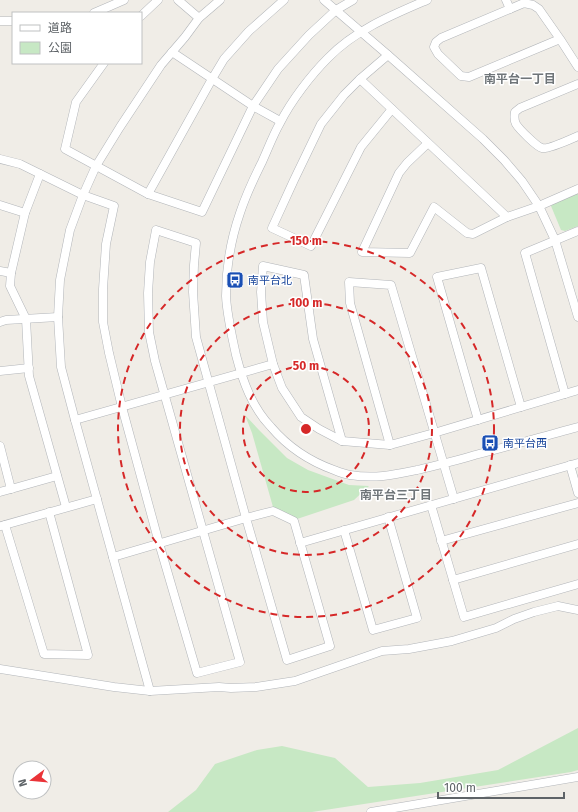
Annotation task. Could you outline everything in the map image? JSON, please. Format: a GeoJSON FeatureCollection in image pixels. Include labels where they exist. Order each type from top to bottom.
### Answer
{"type":"FeatureCollection","features":[{"type":"Feature","properties":{"kind":"street"},"geometry":{"type":"LineString","coordinates":[[96,12],[124,0]]}},
{"type":"Feature","properties":{"kind":"street"},"geometry":{"type":"LineString","coordinates":[[142,15],[158,0]]}},
{"type":"Feature","properties":{"kind":"street"},"geometry":{"type":"LineString","coordinates":[[178,0],[199,18]]}},
{"type":"Feature","properties":{"kind":"street"},"geometry":{"type":"LineString","coordinates":[[150,691],[75,420],[62,367],[58,317],[60,280],[70,230],[83,194],[96,166],[157,71],[199,18],[220,0]]}},
{"type":"Feature","properties":{"kind":"street"},"geometry":{"type":"LineString","coordinates":[[148,194],[224,59],[249,31],[284,0]]}},
{"type":"Feature","properties":{"kind":"street"},"geometry":{"type":"LineString","coordinates":[[324,0],[483,139],[522,181],[539,206],[555,240],[578,317]]}},
{"type":"Feature","properties":{"kind":"street"},"geometry":{"type":"LineString","coordinates":[[103,64],[76,102],[65,149],[148,194],[202,212],[253,106],[278,69],[308,36],[336,10],[353,0]]}},
{"type":"Feature","properties":{"kind":"street"},"geometry":{"type":"LineString","coordinates":[[426,0],[360,32],[345,42],[327,58],[296,97],[280,122],[240,212],[230,253],[226,296],[228,316],[240,372],[254,404],[265,421],[280,437],[296,451],[312,461],[347,475],[380,477],[396,475],[444,464],[578,427]]}},
{"type":"Feature","properties":{"kind":"street"},"geometry":{"type":"LineString","coordinates":[[506,0],[510,9]]}},
{"type":"Feature","properties":{"kind":"street"},"geometry":{"type":"LineString","coordinates":[[560,39],[469,77],[461,76],[438,54],[434,47],[436,42],[441,38],[524,3],[533,5],[539,9],[560,39],[578,67]]}},
{"type":"Feature","properties":{"kind":"street"},"geometry":{"type":"LineString","coordinates":[[0,21],[12,22]]}},
{"type":"Feature","properties":{"kind":"street"},"geometry":{"type":"LineString","coordinates":[[172,52],[253,106],[280,122]]}},
{"type":"Feature","properties":{"kind":"street"},"geometry":{"type":"LineString","coordinates":[[388,55],[344,95],[321,124],[272,228],[311,246],[361,147],[392,109]]}},
{"type":"Feature","properties":{"kind":"street"},"geometry":{"type":"LineString","coordinates":[[360,79],[507,217]]}},
{"type":"Feature","properties":{"kind":"street"},"geometry":{"type":"LineString","coordinates":[[578,84],[520,108],[515,112],[514,118],[517,125],[536,145],[542,148],[547,148],[578,136]]}},
{"type":"Feature","properties":{"kind":"street"},"geometry":{"type":"LineString","coordinates":[[428,143],[399,173],[362,252],[410,253],[434,207],[467,233],[473,234],[507,217],[539,206],[578,189]]}},
{"type":"Feature","properties":{"kind":"street"},"geometry":{"type":"LineString","coordinates":[[0,159],[20,164],[83,194],[114,206],[106,244],[103,289],[103,322],[108,353],[122,407],[160,544],[197,674],[240,662],[203,531],[165,394],[155,361],[149,332],[148,293],[150,262],[156,230],[196,243],[193,292],[196,337],[246,518],[287,660],[330,646],[294,521],[272,511],[246,518],[203,531],[160,544],[113,557]]}},
{"type":"Feature","properties":{"kind":"street"},"geometry":{"type":"LineString","coordinates":[[40,174],[24,213],[11,273],[10,286],[26,319],[29,376],[66,507]]}},
{"type":"Feature","properties":{"kind":"street"},"geometry":{"type":"LineString","coordinates":[[0,205],[24,213]]}},
{"type":"Feature","properties":{"kind":"street"},"geometry":{"type":"LineString","coordinates":[[565,394],[525,253],[578,231]]}},
{"type":"Feature","properties":{"kind":"street"},"geometry":{"type":"LineString","coordinates":[[342,441],[313,339],[304,275],[263,266],[263,322],[273,364],[282,388],[301,416],[319,429],[342,441],[390,445],[578,390]]}},
{"type":"Feature","properties":{"kind":"street"},"geometry":{"type":"LineString","coordinates":[[478,420],[437,277],[481,268],[521,407]]}},
{"type":"Feature","properties":{"kind":"street"},"geometry":{"type":"LineString","coordinates":[[0,272],[11,273]]}},
{"type":"Feature","properties":{"kind":"street"},"geometry":{"type":"LineString","coordinates":[[390,445],[350,303],[349,282],[391,285],[454,498]]}},
{"type":"Feature","properties":{"kind":"street"},"geometry":{"type":"LineString","coordinates":[[0,322],[58,317]]}},
{"type":"Feature","properties":{"kind":"street"},"geometry":{"type":"LineString","coordinates":[[75,420],[240,372],[273,364]]}},
{"type":"Feature","properties":{"kind":"street"},"geometry":{"type":"LineString","coordinates":[[0,370],[29,368]]}},
{"type":"Feature","properties":{"kind":"street"},"geometry":{"type":"LineString","coordinates":[[0,446],[11,489]]}},
{"type":"Feature","properties":{"kind":"street"},"geometry":{"type":"LineString","coordinates":[[300,543],[574,464],[578,493]]}},
{"type":"Feature","properties":{"kind":"street"},"geometry":{"type":"LineString","coordinates":[[0,492],[57,476]]}},
{"type":"Feature","properties":{"kind":"street"},"geometry":{"type":"LineString","coordinates":[[49,512],[88,655],[44,654],[2,525],[66,507],[97,499]]}},
{"type":"Feature","properties":{"kind":"street"},"geometry":{"type":"LineString","coordinates":[[441,540],[578,503]]}},
{"type":"Feature","properties":{"kind":"street"},"geometry":{"type":"LineString","coordinates":[[430,505],[464,616],[578,584]]}},
{"type":"Feature","properties":{"kind":"street"},"geometry":{"type":"LineString","coordinates":[[344,530],[374,630],[417,618],[388,518]]}},
{"type":"Feature","properties":{"kind":"street"},"geometry":{"type":"LineString","coordinates":[[453,580],[578,544]]}},
{"type":"Feature","properties":{"kind":"street"},"geometry":{"type":"LineString","coordinates":[[0,669],[114,687],[150,691],[219,687],[256,687],[296,681],[382,651],[409,649],[452,641],[496,628],[514,619],[534,612],[558,606],[578,610]]}},
{"type":"Feature","properties":{"kind":"street"},"geometry":{"type":"LineString","coordinates":[[371,812],[578,777]]}},
{"type":"Feature","properties":{"kind":"green space"},"geometry":{"type":"Polygon","coordinates":[[[578,193],[578,226],[565,231],[561,230],[551,206],[578,193]]]}},
{"type":"Feature","properties":{"kind":"green space"},"geometry":{"type":"Polygon","coordinates":[[[245,415],[287,458],[308,470],[349,485],[369,486],[354,500],[297,519],[273,507],[252,433],[245,415]]]}},
{"type":"Feature","properties":{"kind":"green space"},"geometry":{"type":"Polygon","coordinates":[[[578,728],[578,770],[571,772],[312,812],[168,812],[196,790],[215,764],[257,750],[282,746],[335,758],[368,787],[420,783],[498,770],[578,728]]]}},
{"type":"Feature","properties":{"kind":"place","name":"南平台北"},"geometry":{"type":"Point","coordinates":[235,280]}},
{"type":"Feature","properties":{"kind":"place","name":"南平台西"},"geometry":{"type":"Point","coordinates":[490,443]}},
{"type":"Feature","properties":{"kind":"district","name":"南平台一丁目"},"geometry":{"type":"Point","coordinates":[520,79]}},
{"type":"Feature","properties":{"kind":"district","name":"南平台三丁目"},"geometry":{"type":"Point","coordinates":[396,495]}}]}
